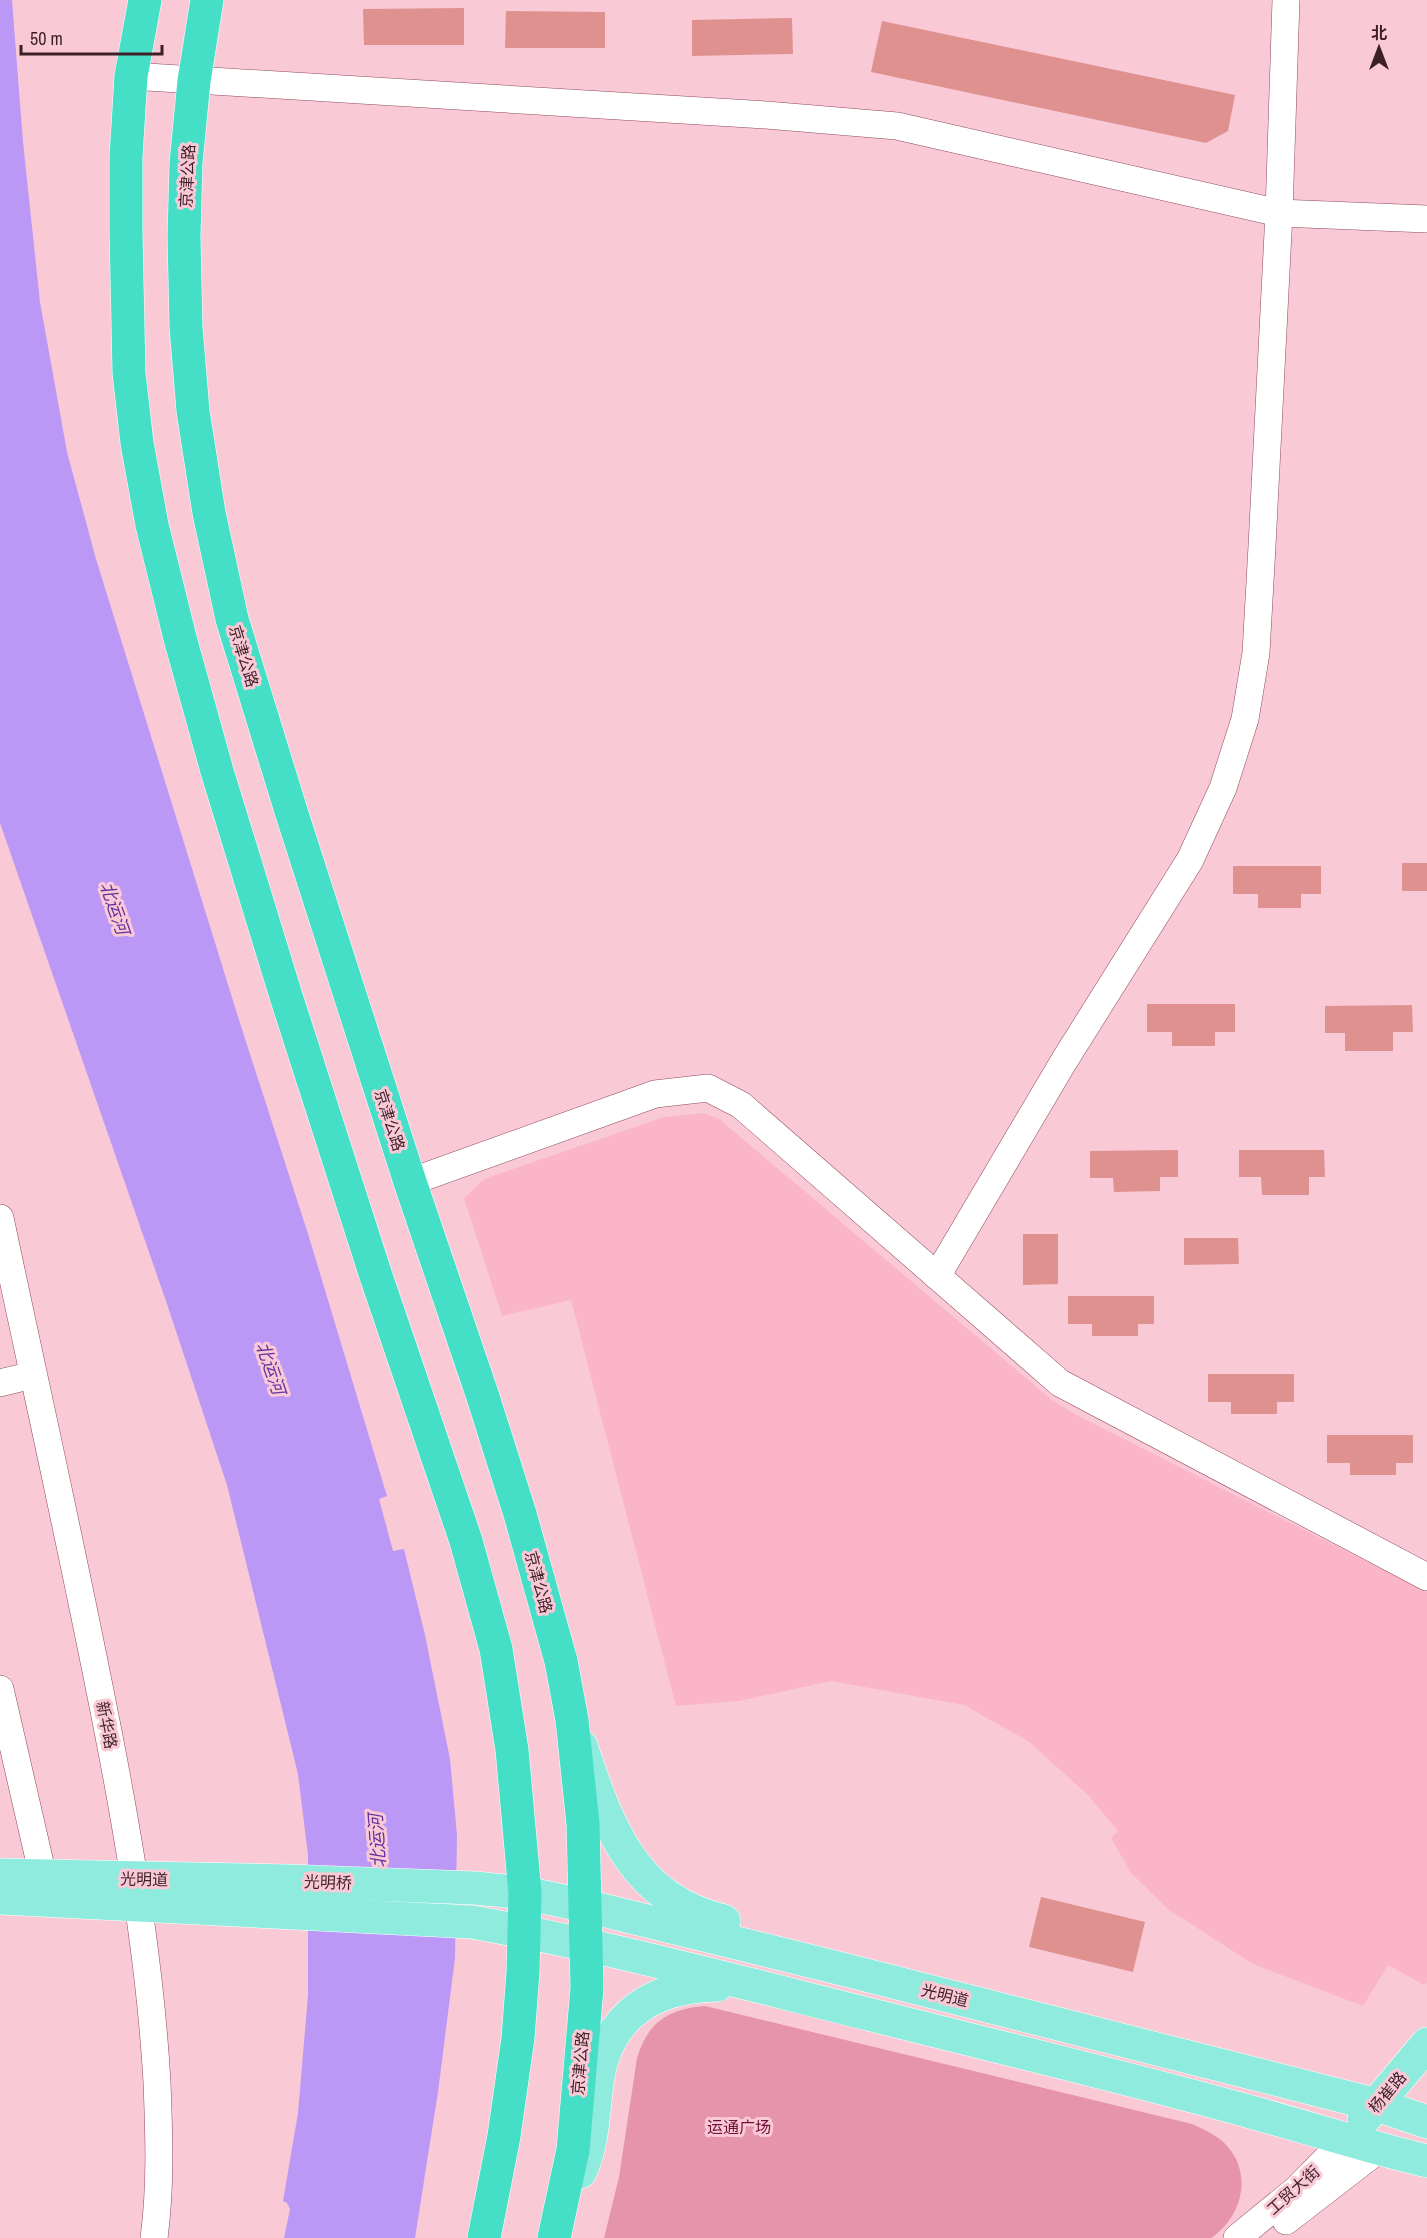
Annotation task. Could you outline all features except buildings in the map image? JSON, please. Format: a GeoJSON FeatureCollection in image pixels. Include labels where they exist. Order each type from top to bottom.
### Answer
{"type":"FeatureCollection","features":[{"type":"Feature","properties":{"kind":"highway"},"geometry":{"type":"LineString","coordinates":[[145,0],[131,76],[126,157],[126,232],[129,373],[137,443],[152,525],[220,783],[372,1264],[466,1541],[496,1649],[512,1750],[525,1893],[523,1972],[518,2038],[504,2136],[484,2238]]}},
{"type":"Feature","properties":{"kind":"highway","name":"京津公路"},"geometry":{"type":"LineString","coordinates":[[207,0],[194,81],[186,163],[184,236],[186,327],[193,411],[209,513],[232,619],[333,945],[520,1514],[561,1661],[572,1720],[583,1824],[587,1988],[573,2150],[554,2238]]}},
{"type":"Feature","properties":{"kind":"main road"},"geometry":{"type":"LineString","coordinates":[[572,1720],[590,1774],[613,1828],[639,1872],[653,1886],[681,1906],[708,1917],[785,1935],[810,1945],[850,1971]]}},
{"type":"Feature","properties":{"kind":"main road","name":"光明道"},"geometry":{"type":"LineString","coordinates":[[0,1875],[43,1876],[132,1892],[287,1913]]}},
{"type":"Feature","properties":{"kind":"main road","name":"光明道"},"geometry":{"type":"LineString","coordinates":[[0,1898],[289,1881]]}},
{"type":"Feature","properties":{"kind":"main road","name":"光明桥"},"geometry":{"type":"LineString","coordinates":[[289,1881],[475,1888]]}},
{"type":"Feature","properties":{"kind":"main road","name":"光明道"},"geometry":{"type":"LineString","coordinates":[[475,1888],[525,1893],[586,1906],[1377,2105],[1422,2112]]}},
{"type":"Feature","properties":{"kind":"main road","name":"光明桥"},"geometry":{"type":"LineString","coordinates":[[287,1913],[472,1922],[524,1931]]}},
{"type":"Feature","properties":{"kind":"main road"},"geometry":{"type":"LineString","coordinates":[[524,1931],[749,1984],[1166,2089],[1378,2150],[1427,2161]]}},
{"type":"Feature","properties":{"kind":"main road"},"geometry":{"type":"LineString","coordinates":[[562,2205],[582,2169],[590,2138],[599,2074],[606,2049],[618,2026],[631,2012],[656,1996],[678,1988],[749,1984]]}},
{"type":"Feature","properties":{"kind":"main road","name":"杨崔路"},"geometry":{"type":"LineString","coordinates":[[1346,2139],[1427,2044]]}},
{"type":"Feature","properties":{"kind":"main road","name":"杨崔路"},"geometry":{"type":"LineString","coordinates":[[1378,2150],[1422,2112]]}},
{"type":"Feature","properties":{"kind":"street"},"geometry":{"type":"LineString","coordinates":[[937,1276],[1064,1061],[1190,860],[1223,788],[1245,719],[1256,653],[1279,213],[1286,0]]}},
{"type":"Feature","properties":{"kind":"street"},"geometry":{"type":"LineString","coordinates":[[131,76],[766,115],[897,126],[1279,213],[1427,219]]}},
{"type":"Feature","properties":{"kind":"street"},"geometry":{"type":"LineString","coordinates":[[410,1182],[655,1094],[708,1088],[741,1105],[1060,1383],[1427,1577]]}},
{"type":"Feature","properties":{"kind":"street","name":"新华路"},"geometry":{"type":"LineString","coordinates":[[0,1218],[18,1379]]}},
{"type":"Feature","properties":{"kind":"street","name":"新华路"},"geometry":{"type":"LineString","coordinates":[[0,1281],[18,1379],[103,1753],[152,1998],[159,2121],[154,2238]]}},
{"type":"Feature","properties":{"kind":"street"},"geometry":{"type":"LineString","coordinates":[[0,1689],[43,1876]]}},
{"type":"Feature","properties":{"kind":"street","name":"新华路"},"geometry":{"type":"LineString","coordinates":[[132,1892],[150,2116],[148,2195],[144,2238]]}},
{"type":"Feature","properties":{"kind":"street","name":"工贸大街"},"geometry":{"type":"LineString","coordinates":[[1237,2238],[1297,2189],[1346,2139]]}},
{"type":"Feature","properties":{"kind":"street","name":"工贸大街"},"geometry":{"type":"LineString","coordinates":[[1264,2238],[1378,2150]]}},
{"type":"Feature","properties":{"kind":"shaded area"},"geometry":{"type":"Polygon","coordinates":[[[704,1113],[719,1119],[1052,1400],[1078,1416],[1427,1592],[1427,1982],[1424,1985],[1388,1965],[1363,2006],[1253,1964],[1168,1909],[1131,1873],[1111,1838],[1118,1831],[1087,1794],[1028,1741],[964,1705],[831,1681],[739,1701],[676,1706],[571,1300],[502,1316],[464,1198],[484,1179],[664,1117],[704,1113]]]}},
{"type":"Feature","properties":{"kind":"green space","name":"运通广场"},"geometry":{"type":"Polygon","coordinates":[[[705,2006],[1192,2124],[1220,2140],[1236,2158],[1242,2183],[1236,2208],[1221,2230],[1211,2238],[604,2238],[619,2177],[637,2058],[642,2046],[654,2027],[670,2014],[705,2006]]]}},
{"type":"Feature","properties":{"kind":"water","name":"北运河"},"geometry":{"type":"Polygon","coordinates":[[[0,0],[12,0],[23,142],[40,302],[67,452],[96,559],[309,1237],[387,1496],[379,1499],[393,1551],[404,1549],[425,1635],[450,1759],[457,1835],[455,1958],[438,2092],[415,2238],[284,2238],[290,2209],[283,2201],[298,2113],[308,1995],[308,1855],[298,1774],[227,1485],[167,1304],[0,823],[0,0]]]}}]}
